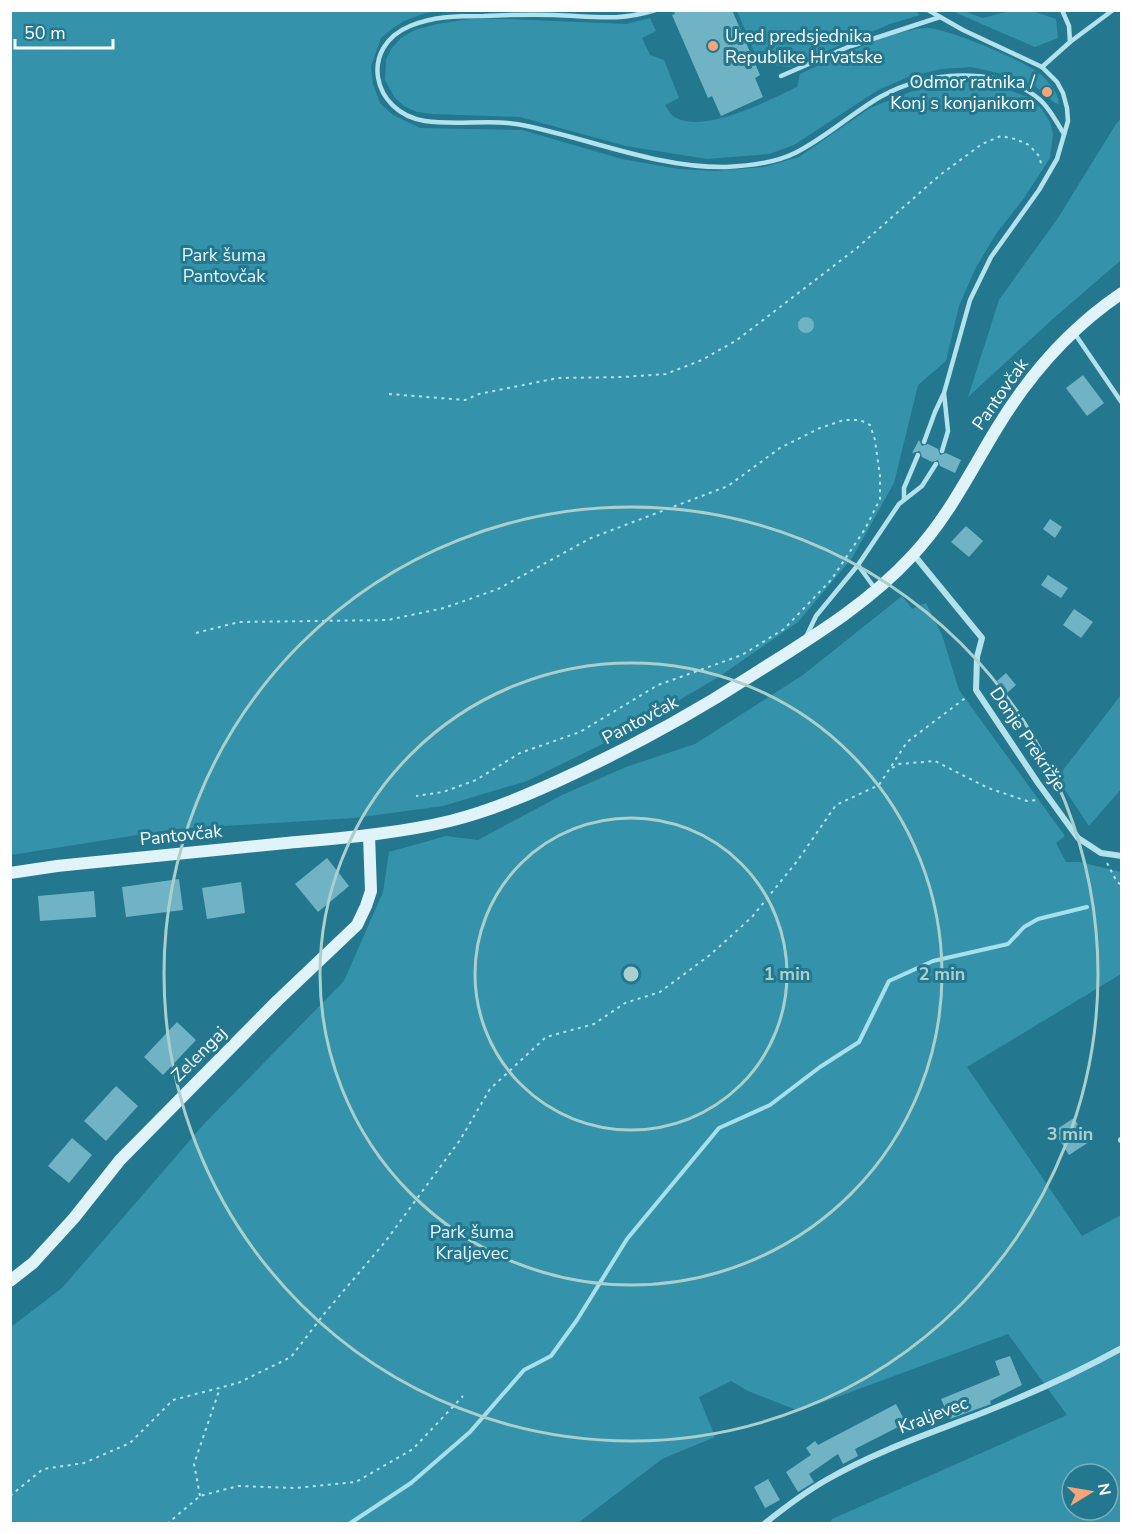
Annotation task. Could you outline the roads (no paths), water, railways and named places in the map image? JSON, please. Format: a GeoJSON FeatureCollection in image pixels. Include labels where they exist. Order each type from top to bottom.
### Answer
{"type":"FeatureCollection","features":[{"type":"Feature","properties":{"kind":"main road","name":"Pantovčak"},"geometry":{"type":"LineString","coordinates":[[10,873],[57,866],[369,835],[450,821],[485,811],[544,788],[668,727],[803,643],[876,590],[914,555],[959,492],[1022,388],[1073,332],[1122,293]]}},
{"type":"Feature","properties":{"kind":"main road","name":"Zelengaj"},"geometry":{"type":"LineString","coordinates":[[10,1281],[33,1263],[74,1218],[120,1160],[277,1001],[357,925],[371,891],[369,835]]}},
{"type":"Feature","properties":{"kind":"street","name":"Donje Prekrižje"},"geometry":{"type":"LineString","coordinates":[[914,555],[982,638],[977,657],[976,690],[1049,798],[1078,838],[1101,853],[1122,856]]}},
{"type":"Feature","properties":{"kind":"street","name":"Kraljevec"},"geometry":{"type":"LineString","coordinates":[[764,1524],[810,1490],[891,1447],[995,1408],[1082,1369],[1122,1348]]}},
{"type":"Feature","properties":{"kind":"lane"},"geometry":{"type":"LineString","coordinates":[[655,10],[616,19],[552,15],[451,16],[428,20],[407,27],[389,39],[380,58],[377,75],[381,92],[391,105],[406,116],[423,121],[524,125],[606,147],[689,165],[738,166],[793,154],[881,97],[908,85],[958,76],[982,77],[1026,91],[1040,100],[1064,134]]}},
{"type":"Feature","properties":{"kind":"lane"},"geometry":{"type":"LineString","coordinates":[[924,442],[944,393],[970,300],[991,257],[1046,179],[1057,159],[1068,121],[1063,93],[1050,74],[1042,67],[928,10]]}},
{"type":"Feature","properties":{"kind":"lane"},"geometry":{"type":"LineString","coordinates":[[1042,67],[1070,42],[1113,10]]}},
{"type":"Feature","properties":{"kind":"lane"},"geometry":{"type":"LineString","coordinates":[[1064,11],[1069,26],[1070,42]]}},
{"type":"Feature","properties":{"kind":"lane"},"geometry":{"type":"LineString","coordinates":[[781,76],[848,47],[940,17]]}},
{"type":"Feature","properties":{"kind":"lane"},"geometry":{"type":"LineString","coordinates":[[1073,332],[1122,403]]}},
{"type":"Feature","properties":{"kind":"lane"},"geometry":{"type":"LineString","coordinates":[[942,451],[948,431],[944,393]]}},
{"type":"Feature","properties":{"kind":"lane"},"geometry":{"type":"LineString","coordinates":[[904,499],[906,482],[918,455]]}},
{"type":"Feature","properties":{"kind":"lane"},"geometry":{"type":"LineString","coordinates":[[803,643],[816,616],[858,565],[891,514],[904,499],[922,486],[936,464]]}},
{"type":"Feature","properties":{"kind":"lane"},"geometry":{"type":"LineString","coordinates":[[858,565],[876,590]]}},
{"type":"Feature","properties":{"kind":"waterway"},"geometry":{"type":"LineString","coordinates":[[349,1524],[411,1483],[470,1432],[524,1370],[551,1356],[577,1320],[627,1239],[719,1128],[770,1105],[820,1067],[859,1042],[889,981],[933,961],[1008,944],[1024,927],[1038,919],[1087,907]]}},
{"type":"Feature","properties":{"kind":"place","name":"Ured predsjednika Republike Hrvatske"},"geometry":{"type":"Point","coordinates":[713,46]}},
{"type":"Feature","properties":{"kind":"place","name":"Odmor ratnika / Konj s konjanikom"},"geometry":{"type":"Point","coordinates":[1047,92]}},
{"type":"Feature","properties":{"kind":"park label","name":"Park šuma Pantovčak"},"geometry":{"type":"Point","coordinates":[224,265]}},
{"type":"Feature","properties":{"kind":"park label","name":"Park šuma Kraljevec"},"geometry":{"type":"Point","coordinates":[472,1242]}}]}
